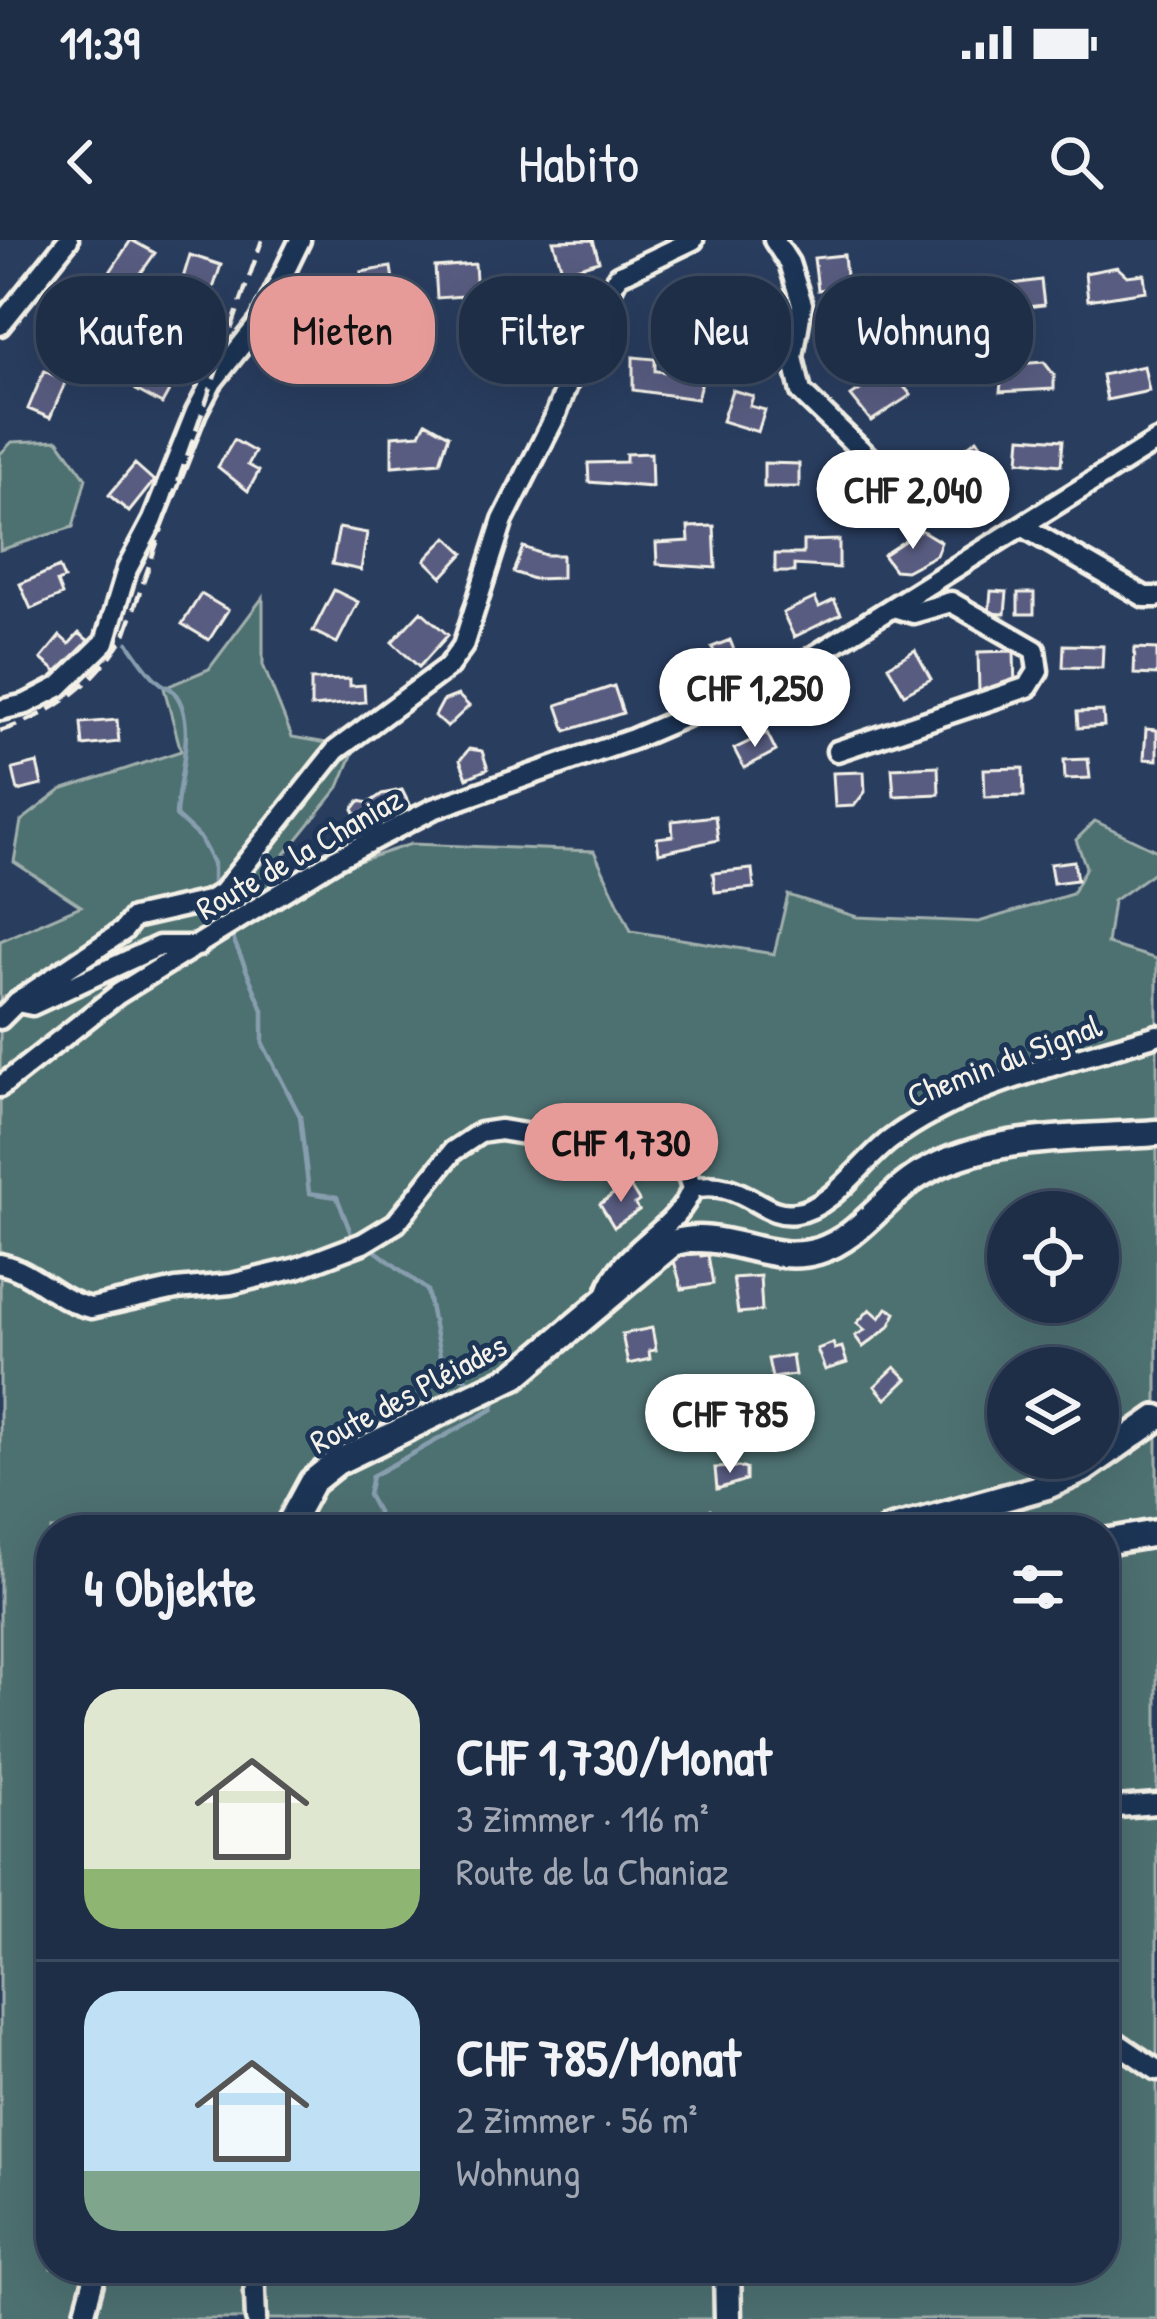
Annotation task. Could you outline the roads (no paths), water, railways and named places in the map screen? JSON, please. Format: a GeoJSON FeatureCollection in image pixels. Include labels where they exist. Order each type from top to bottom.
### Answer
{"type":"FeatureCollection","features":[{"type":"Feature","properties":{"kind":"street"},"geometry":{"type":"LineString","coordinates":[[0,325],[68,240]]}},
{"type":"Feature","properties":{"kind":"street"},"geometry":{"type":"LineString","coordinates":[[0,710],[26,704],[59,687],[105,642],[127,569],[153,520],[196,412],[212,382],[260,322],[300,240]]}},
{"type":"Feature","properties":{"kind":"street"},"geometry":{"type":"LineString","coordinates":[[0,1019],[8,1004],[124,931],[133,918],[215,897],[336,750],[448,667],[463,646],[502,520],[618,276],[694,240]]}},
{"type":"Feature","properties":{"kind":"street"},"geometry":{"type":"LineString","coordinates":[[774,240],[789,263],[802,304],[793,370],[801,392],[892,480]]}},
{"type":"Feature","properties":{"kind":"street","name":"Route de la Chaniaz"},"geometry":{"type":"LineString","coordinates":[[0,1087],[118,994],[336,859],[433,809],[633,739],[789,672],[1157,441]]}},
{"type":"Feature","properties":{"kind":"street"},"geometry":{"type":"LineString","coordinates":[[1024,527],[1145,597],[1157,597]]}},
{"type":"Feature","properties":{"kind":"street"},"geometry":{"type":"LineString","coordinates":[[837,751],[1028,687],[1038,671],[1035,650],[951,602],[913,613],[893,608]]}},
{"type":"Feature","properties":{"kind":"street"},"geometry":{"type":"LineString","coordinates":[[8,1004],[32,1005],[159,946],[205,943]]}},
{"type":"Feature","properties":{"kind":"street","name":"Chemin du Signal"},"geometry":{"type":"LineString","coordinates":[[692,1188],[731,1187],[775,1212],[797,1213],[819,1203],[892,1138],[946,1108],[1157,1034]]}},
{"type":"Feature","properties":{"kind":"street"},"geometry":{"type":"LineString","coordinates":[[0,1264],[36,1279],[62,1299],[91,1308],[298,1268],[363,1243],[396,1222],[466,1139],[500,1130],[660,1156],[687,1174],[692,1188],[685,1204],[608,1285],[606,1299]]}},
{"type":"Feature","properties":{"kind":"street","name":"Route des Pléiades"},"geometry":{"type":"LineString","coordinates":[[294,1515],[312,1482],[337,1462],[515,1376],[659,1250],[687,1238],[785,1256],[835,1244],[918,1175],[966,1154],[1002,1146],[1157,1133]]}},
{"type":"Feature","properties":{"kind":"street"},"geometry":{"type":"LineString","coordinates":[[953,1515],[1083,1470],[1157,1418]]}},
{"type":"Feature","properties":{"kind":"street"},"geometry":{"type":"LineString","coordinates":[[1119,1539],[1157,1533]]}},
{"type":"Feature","properties":{"kind":"street"},"geometry":{"type":"LineString","coordinates":[[1119,1807],[1157,1804]]}},
{"type":"Feature","properties":{"kind":"street"},"geometry":{"type":"LineString","coordinates":[[1119,2044],[1157,2070]]}},
{"type":"Feature","properties":{"kind":"street"},"geometry":{"type":"LineString","coordinates":[[82,2319],[93,2283]]}},
{"type":"Feature","properties":{"kind":"street"},"geometry":{"type":"LineString","coordinates":[[255,2283],[256,2319]]}},
{"type":"Feature","properties":{"kind":"street"},"geometry":{"type":"LineString","coordinates":[[727,2283],[728,2319]]}},
{"type":"Feature","properties":{"kind":"waterway"},"geometry":{"type":"LineString","coordinates":[[128,643],[181,705],[186,735],[176,816],[200,838],[213,863],[213,894]]}},
{"type":"Feature","properties":{"kind":"waterway"},"geometry":{"type":"LineString","coordinates":[[230,931],[263,1010],[263,1044],[300,1116],[309,1193],[337,1197],[350,1231]]}},
{"type":"Feature","properties":{"kind":"waterway"},"geometry":{"type":"LineString","coordinates":[[369,1246],[427,1290],[442,1366],[469,1381]]}},
{"type":"Feature","properties":{"kind":"waterway"},"geometry":{"type":"LineString","coordinates":[[379,1515],[368,1495],[372,1476],[493,1409],[496,1397]]}},
{"type":"Feature","properties":{"kind":"railway"},"geometry":{"type":"LineString","coordinates":[[0,731],[39,716],[72,695],[101,668],[125,635],[262,240]]}}]}
